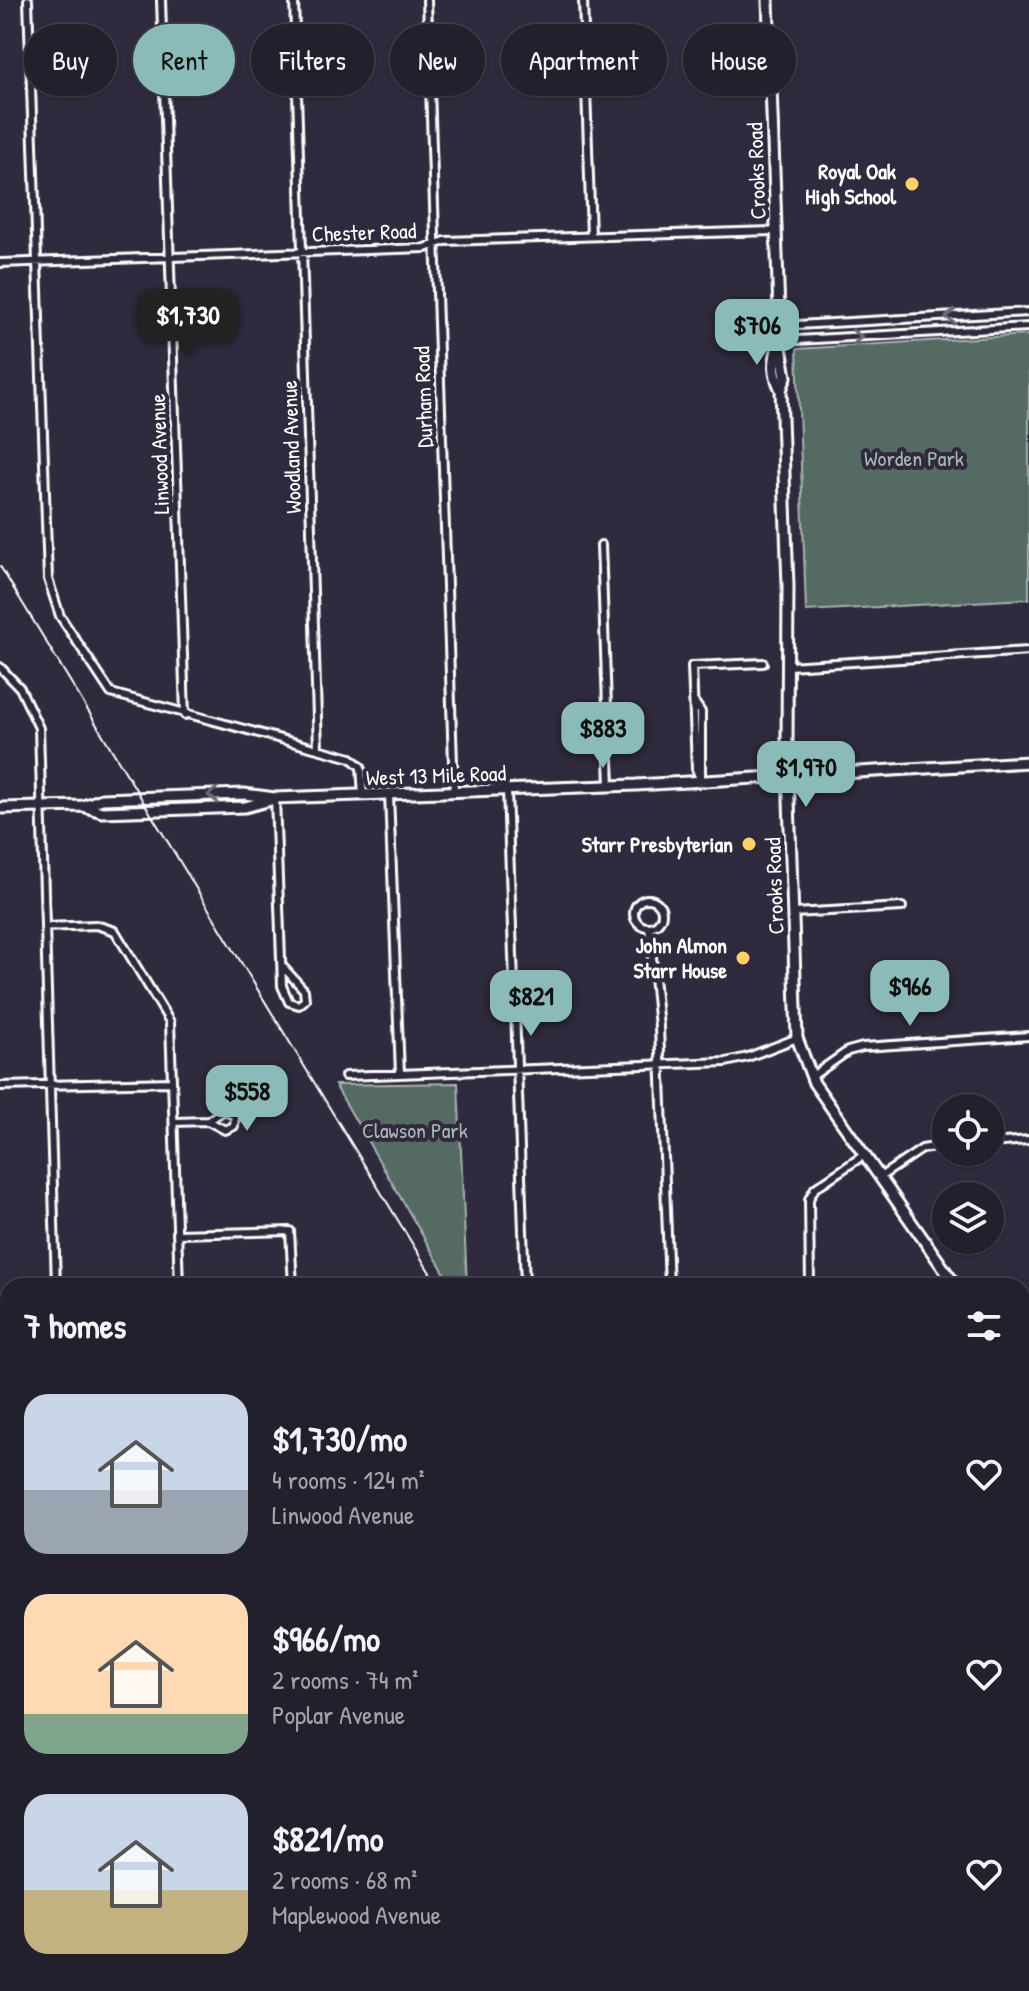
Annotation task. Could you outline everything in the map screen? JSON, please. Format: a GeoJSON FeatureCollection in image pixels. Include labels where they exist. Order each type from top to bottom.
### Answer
{"type":"FeatureCollection","features":[{"type":"Feature","properties":{"kind":"main road","name":"Crooks Road"},"geometry":{"type":"LineString","coordinates":[[768,0],[779,326],[786,377],[781,390],[788,775],[797,1038],[811,1077],[950,1278]]}},
{"type":"Feature","properties":{"kind":"main road","name":"West 13 Mile Road"},"geometry":{"type":"LineString","coordinates":[[0,808],[83,806],[102,812],[245,807],[275,798],[610,786],[1029,762]]}},
{"type":"Feature","properties":{"kind":"street"},"geometry":{"type":"LineString","coordinates":[[28,0],[49,591],[60,616],[111,693],[318,749],[359,764],[363,795]]}},
{"type":"Feature","properties":{"kind":"street","name":"Linwood Avenue"},"geometry":{"type":"LineString","coordinates":[[161,0],[185,715]]}},
{"type":"Feature","properties":{"kind":"street","name":"Woodland Avenue"},"geometry":{"type":"LineString","coordinates":[[294,0],[318,749]]}},
{"type":"Feature","properties":{"kind":"street","name":"Durham Road"},"geometry":{"type":"LineString","coordinates":[[427,0],[454,792]]}},
{"type":"Feature","properties":{"kind":"street"},"geometry":{"type":"LineString","coordinates":[[583,0],[591,236]]}},
{"type":"Feature","properties":{"kind":"street","name":"Chester Road"},"geometry":{"type":"LineString","coordinates":[[0,263],[302,252],[436,245],[445,241],[776,231]]}},
{"type":"Feature","properties":{"kind":"street"},"geometry":{"type":"LineString","coordinates":[[779,326],[1029,312]]}},
{"type":"Feature","properties":{"kind":"street"},"geometry":{"type":"LineString","coordinates":[[990,314],[991,329]]}},
{"type":"Feature","properties":{"kind":"street"},"geometry":{"type":"LineString","coordinates":[[901,334],[906,319]]}},
{"type":"Feature","properties":{"kind":"street"},"geometry":{"type":"LineString","coordinates":[[823,324],[825,339]]}},
{"type":"Feature","properties":{"kind":"street"},"geometry":{"type":"LineString","coordinates":[[780,341],[1029,327]]}},
{"type":"Feature","properties":{"kind":"street"},"geometry":{"type":"LineString","coordinates":[[601,545],[610,786]]}},
{"type":"Feature","properties":{"kind":"street"},"geometry":{"type":"LineString","coordinates":[[788,666],[1029,651]]}},
{"type":"Feature","properties":{"kind":"street"},"geometry":{"type":"LineString","coordinates":[[701,781],[701,712],[695,703],[692,666],[763,663]]}},
{"type":"Feature","properties":{"kind":"street"},"geometry":{"type":"LineString","coordinates":[[0,667],[16,681],[37,719],[56,1278]]}},
{"type":"Feature","properties":{"kind":"street"},"geometry":{"type":"LineString","coordinates":[[507,790],[525,1278]]}},
{"type":"Feature","properties":{"kind":"street"},"geometry":{"type":"LineString","coordinates":[[389,794],[400,1074]]}},
{"type":"Feature","properties":{"kind":"street"},"geometry":{"type":"LineString","coordinates":[[275,798],[283,967],[285,993],[292,1005],[299,1005],[305,1000],[305,993],[283,967]]}},
{"type":"Feature","properties":{"kind":"street"},"geometry":{"type":"LineString","coordinates":[[648,898],[658,902],[663,912],[659,922],[649,927],[639,923],[634,913],[638,903],[648,898]]}},
{"type":"Feature","properties":{"kind":"street"},"geometry":{"type":"LineString","coordinates":[[793,913],[902,907]]}},
{"type":"Feature","properties":{"kind":"street"},"geometry":{"type":"LineString","coordinates":[[45,927],[96,925],[112,929],[168,1018],[179,1278]]}},
{"type":"Feature","properties":{"kind":"street"},"geometry":{"type":"LineString","coordinates":[[649,927],[660,1064],[669,1278]]}},
{"type":"Feature","properties":{"kind":"street"},"geometry":{"type":"LineString","coordinates":[[811,1077],[848,1051],[863,1047],[1029,1036]]}},
{"type":"Feature","properties":{"kind":"street"},"geometry":{"type":"LineString","coordinates":[[345,1076],[732,1061],[797,1038]]}},
{"type":"Feature","properties":{"kind":"street"},"geometry":{"type":"LineString","coordinates":[[0,1086],[172,1082]]}},
{"type":"Feature","properties":{"kind":"street"},"geometry":{"type":"LineString","coordinates":[[174,1122],[208,1121]]}},
{"type":"Feature","properties":{"kind":"street"},"geometry":{"type":"LineString","coordinates":[[1004,1142],[1029,1140]]}},
{"type":"Feature","properties":{"kind":"street"},"geometry":{"type":"LineString","coordinates":[[880,1177],[922,1149],[932,1147]]}},
{"type":"Feature","properties":{"kind":"street"},"geometry":{"type":"LineString","coordinates":[[810,1278],[809,1199],[815,1188],[864,1155]]}},
{"type":"Feature","properties":{"kind":"street"},"geometry":{"type":"LineString","coordinates":[[177,1234],[290,1231],[293,1278]]}},
{"type":"Feature","properties":{"kind":"green space","name":"Worden Park"},"geometry":{"type":"Polygon","coordinates":[[[1029,335],[1029,599],[806,611],[797,349],[1029,335]]]}},
{"type":"Feature","properties":{"kind":"green space","name":"Clawson Park"},"geometry":{"type":"Polygon","coordinates":[[[458,1083],[467,1278],[447,1278],[335,1085],[458,1083]]]}},
{"type":"Feature","properties":{"kind":"railway"},"geometry":{"type":"LineString","coordinates":[[0,566],[433,1278]]}},
{"type":"Feature","properties":{"kind":"place","name":"Royal Oak High School"},"geometry":{"type":"Point","coordinates":[912,184]}},
{"type":"Feature","properties":{"kind":"place","name":"Starr Presbyterian"},"geometry":{"type":"Point","coordinates":[749,844]}},
{"type":"Feature","properties":{"kind":"place","name":"John Almon Starr House"},"geometry":{"type":"Point","coordinates":[743,958]}}]}
